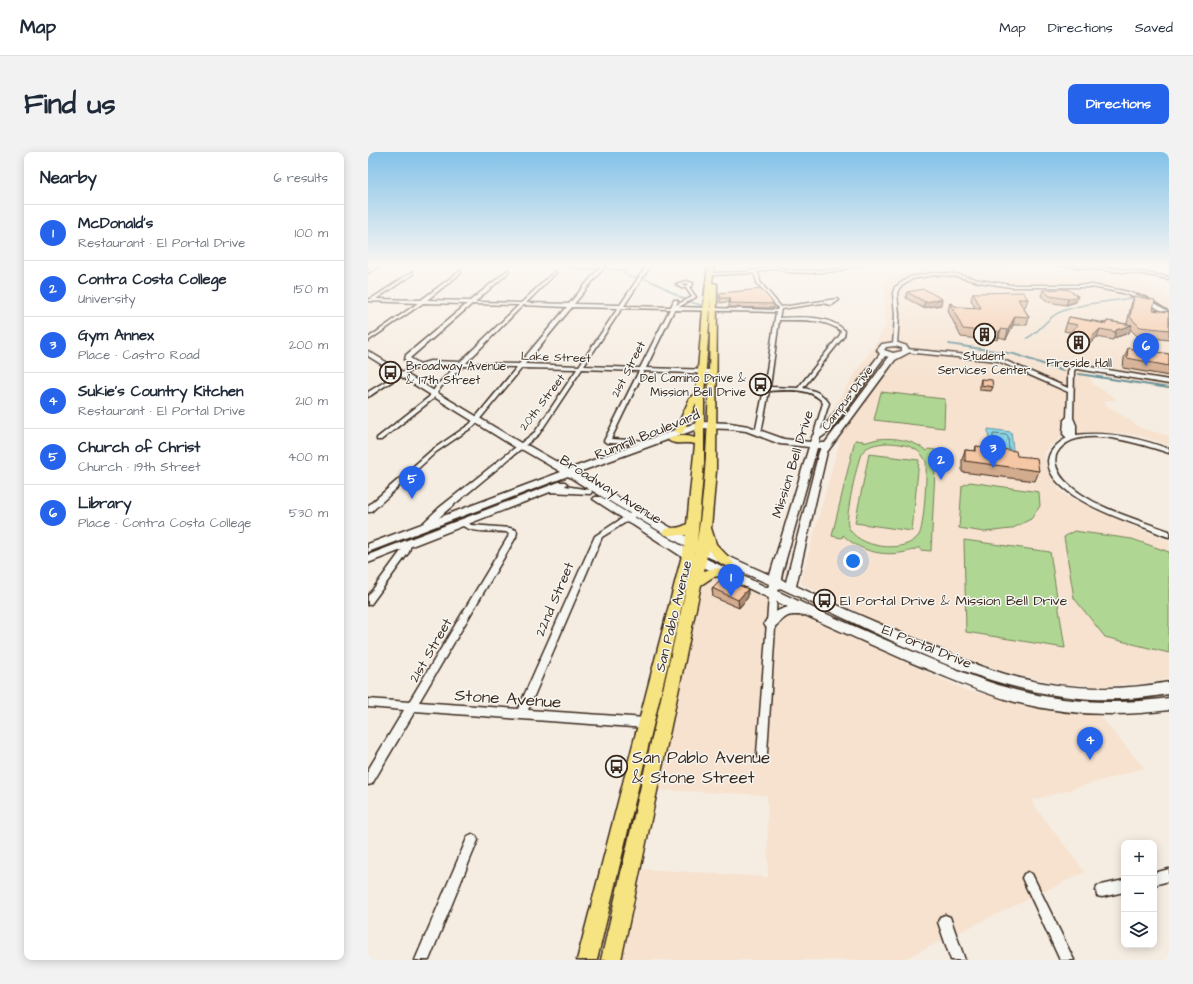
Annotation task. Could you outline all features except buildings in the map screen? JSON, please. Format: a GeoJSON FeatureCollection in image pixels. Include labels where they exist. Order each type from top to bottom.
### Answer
{"type":"FeatureCollection","features":[{"type":"Feature","properties":{"kind":"main road","name":"San Pablo Avenue"},"geometry":{"type":"LineString","coordinates":[[587,960],[662,660],[705,525],[711,471],[700,395],[707,303]]}},
{"type":"Feature","properties":{"kind":"main road","name":"San Pablo Avenue"},"geometry":{"type":"LineString","coordinates":[[611,960],[695,582],[693,525],[700,443],[712,372],[715,303]]}},
{"type":"Feature","properties":{"kind":"main road"},"geometry":{"type":"LineString","coordinates":[[895,344],[905,347],[907,351]]}},
{"type":"Feature","properties":{"kind":"main road","name":"Campus Drive"},"geometry":{"type":"LineString","coordinates":[[895,344],[882,346],[880,350],[884,353],[827,429],[815,441],[826,446],[847,420],[892,358],[904,354],[907,351]]}},
{"type":"Feature","properties":{"kind":"main road","name":"Broadway Avenue"},"geometry":{"type":"LineString","coordinates":[[368,353],[521,447],[522,451],[568,475],[632,516],[695,553]]}},
{"type":"Feature","properties":{"kind":"main road"},"geometry":{"type":"LineString","coordinates":[[884,353],[897,356]]}},
{"type":"Feature","properties":{"kind":"main road"},"geometry":{"type":"LineString","coordinates":[[680,431],[694,398],[700,395]]}},
{"type":"Feature","properties":{"kind":"main road"},"geometry":{"type":"LineString","coordinates":[[704,426],[740,427],[783,442],[815,441]]}},
{"type":"Feature","properties":{"kind":"main road","name":"Rumrill Boulevard"},"geometry":{"type":"LineString","coordinates":[[368,559],[537,494],[568,475],[576,467],[596,463],[680,431],[704,426]]}},
{"type":"Feature","properties":{"kind":"main road","name":"Rumrill Boulevard"},"geometry":{"type":"LineString","coordinates":[[368,548],[568,475],[673,440],[704,426]]}},
{"type":"Feature","properties":{"kind":"main road"},"geometry":{"type":"LineString","coordinates":[[673,440],[690,439],[700,443]]}},
{"type":"Feature","properties":{"kind":"main road","name":"Mission Bell Drive"},"geometry":{"type":"LineString","coordinates":[[773,596],[774,580],[815,441]]}},
{"type":"Feature","properties":{"kind":"main road","name":"Mission Bell Drive"},"geometry":{"type":"LineString","coordinates":[[790,588],[819,468],[826,446]]}},
{"type":"Feature","properties":{"kind":"main road","name":"Broadway Avenue"},"geometry":{"type":"LineString","coordinates":[[568,475],[587,492],[632,516],[669,532],[695,553]]}},
{"type":"Feature","properties":{"kind":"main road"},"geometry":{"type":"LineString","coordinates":[[537,494],[568,489],[587,492]]}},
{"type":"Feature","properties":{"kind":"main road"},"geometry":{"type":"LineString","coordinates":[[407,544],[410,537],[434,527],[440,521]]}},
{"type":"Feature","properties":{"kind":"main road"},"geometry":{"type":"LineString","coordinates":[[669,532],[684,532],[693,525]]}},
{"type":"Feature","properties":{"kind":"main road"},"geometry":{"type":"LineString","coordinates":[[695,582],[705,575],[726,568],[711,546],[705,525]]}},
{"type":"Feature","properties":{"kind":"main road","name":"El Portal Drive"},"geometry":{"type":"LineString","coordinates":[[695,553],[726,568],[773,596],[948,672],[1016,696],[1054,703],[1097,708],[1139,708],[1169,704]]}},
{"type":"Feature","properties":{"kind":"main road","name":"El Portal Drive"},"geometry":{"type":"LineString","coordinates":[[726,568],[774,580],[839,612],[948,659],[1005,680],[1055,690],[1107,695],[1146,692],[1169,688]]}},
{"type":"Feature","properties":{"kind":"main road"},"geometry":{"type":"LineString","coordinates":[[773,596],[790,588]]}},
{"type":"Feature","properties":{"kind":"main road"},"geometry":{"type":"LineString","coordinates":[[770,624],[776,617],[783,613],[800,610],[810,612]]}},
{"type":"Feature","properties":{"kind":"main road"},"geometry":{"type":"LineString","coordinates":[[662,660],[667,666],[660,698],[668,707]]}},
{"type":"Feature","properties":{"kind":"main road"},"geometry":{"type":"LineString","coordinates":[[646,723],[650,733],[646,751],[654,768]]}},
{"type":"Feature","properties":{"kind":"street"},"geometry":{"type":"LineString","coordinates":[[368,340],[420,303]]}},
{"type":"Feature","properties":{"kind":"street"},"geometry":{"type":"LineString","coordinates":[[466,303],[715,310],[779,310],[817,303]]}},
{"type":"Feature","properties":{"kind":"street"},"geometry":{"type":"LineString","coordinates":[[419,366],[407,359],[408,356],[473,303]]}},
{"type":"Feature","properties":{"kind":"street"},"geometry":{"type":"LineString","coordinates":[[368,510],[434,451],[472,425],[574,303]]}},
{"type":"Feature","properties":{"kind":"street","name":"20th Street"},"geometry":{"type":"LineString","coordinates":[[424,527],[442,510],[537,433],[582,368],[624,303]]}},
{"type":"Feature","properties":{"kind":"street","name":"21st Street"},"geometry":{"type":"LineString","coordinates":[[651,443],[607,441],[675,303]]}},
{"type":"Feature","properties":{"kind":"street"},"geometry":{"type":"LineString","coordinates":[[673,308],[685,303]]}},
{"type":"Feature","properties":{"kind":"street"},"geometry":{"type":"LineString","coordinates":[[758,433],[767,389],[779,310],[774,303]]}},
{"type":"Feature","properties":{"kind":"street"},"geometry":{"type":"LineString","coordinates":[[895,344],[897,315],[896,303]]}},
{"type":"Feature","properties":{"kind":"street"},"geometry":{"type":"LineString","coordinates":[[1152,303],[1169,314]]}},
{"type":"Feature","properties":{"kind":"street"},"geometry":{"type":"LineString","coordinates":[[379,439],[431,398],[433,393],[522,304]]}},
{"type":"Feature","properties":{"kind":"street"},"geometry":{"type":"LineString","coordinates":[[777,319],[823,321],[836,325],[842,331],[838,340],[799,390]]}},
{"type":"Feature","properties":{"kind":"street"},"geometry":{"type":"LineString","coordinates":[[907,351],[999,360],[1071,391]]}},
{"type":"Feature","properties":{"kind":"street","name":"Lake Street"},"geometry":{"type":"LineString","coordinates":[[368,395],[401,373],[419,366],[435,363],[712,372]]}},
{"type":"Feature","properties":{"kind":"street"},"geometry":{"type":"LineString","coordinates":[[1072,439],[1066,434],[1067,420],[1070,418],[1071,369],[1075,367],[1169,382]]}},
{"type":"Feature","properties":{"kind":"street","name":"Mission Bell Drive"},"geometry":{"type":"LineString","coordinates":[[767,389],[799,390],[818,394],[825,401],[815,441]]}},
{"type":"Feature","properties":{"kind":"street"},"geometry":{"type":"LineString","coordinates":[[1169,451],[1141,441],[1118,437],[1100,436],[1072,439],[1056,448],[1052,456],[1052,464],[1055,474],[1076,494],[1108,510],[1169,534]]}},
{"type":"Feature","properties":{"kind":"street","name":"22nd Street"},"geometry":{"type":"LineString","coordinates":[[521,715],[599,536],[632,516]]}},
{"type":"Feature","properties":{"kind":"street","name":"21st Street"},"geometry":{"type":"LineString","coordinates":[[368,780],[512,537],[513,532],[508,530],[469,527],[462,522]]}},
{"type":"Feature","properties":{"kind":"street"},"geometry":{"type":"LineString","coordinates":[[368,602],[405,552],[407,544]]}},
{"type":"Feature","properties":{"kind":"street","name":"Mission Bell Drive"},"geometry":{"type":"LineString","coordinates":[[762,753],[773,596]]}},
{"type":"Feature","properties":{"kind":"street","name":"Stone Avenue"},"geometry":{"type":"LineString","coordinates":[[368,703],[646,723]]}},
{"type":"Feature","properties":{"kind":"street"},"geometry":{"type":"LineString","coordinates":[[422,960],[472,840]]}},
{"type":"Feature","properties":{"kind":"street"},"geometry":{"type":"LineString","coordinates":[[1157,878],[1169,875]]}},
{"type":"Feature","properties":{"kind":"street"},"geometry":{"type":"LineString","coordinates":[[1028,878],[1067,960]]}},
{"type":"Feature","properties":{"kind":"street"},"geometry":{"type":"LineString","coordinates":[[1102,891],[1121,887]]}},
{"type":"Feature","properties":{"kind":"street"},"geometry":{"type":"LineString","coordinates":[[945,922],[958,960]]}},
{"type":"Feature","properties":{"kind":"shaded area"},"geometry":{"type":"Polygon","coordinates":[[[885,303],[1169,303],[1169,390],[1085,371],[1093,384],[1117,399],[1102,402],[1141,428],[1169,436],[1169,445],[1137,435],[1087,432],[1059,439],[1045,452],[1045,464],[1060,491],[1071,498],[1095,510],[1169,541],[1169,679],[1147,683],[1097,686],[1059,683],[1012,674],[968,659],[861,616],[850,608],[802,584],[801,580],[840,440],[822,428],[838,400],[885,328],[885,303]]]}},
{"type":"Feature","properties":{"kind":"shaded area"},"geometry":{"type":"Polygon","coordinates":[[[718,577],[968,691],[1101,717],[1144,768],[1031,801],[1085,872],[902,960],[623,960],[643,869],[768,877],[767,795],[656,790],[704,582],[718,577]]]}},
{"type":"Feature","properties":{"kind":"green space"},"geometry":{"type":"Polygon","coordinates":[[[881,392],[945,399],[944,428],[874,420],[881,392]]]}},
{"type":"Feature","properties":{"kind":"green space"},"geometry":{"type":"Polygon","coordinates":[[[891,438],[916,444],[927,451],[928,449],[936,450],[931,551],[920,550],[920,547],[900,553],[880,553],[860,547],[843,535],[842,538],[832,536],[855,440],[863,441],[863,443],[878,439],[891,438]],[[882,443],[872,446],[863,451],[861,454],[854,479],[848,512],[848,526],[853,534],[861,540],[871,544],[893,547],[904,545],[913,541],[919,535],[921,530],[926,488],[926,462],[915,449],[909,446],[882,443]]]}},
{"type":"Feature","properties":{"kind":"green space"},"geometry":{"type":"Polygon","coordinates":[[[869,454],[919,460],[912,531],[855,523],[869,454]]]}},
{"type":"Feature","properties":{"kind":"green space"},"geometry":{"type":"Polygon","coordinates":[[[970,482],[1039,492],[1040,506],[1031,519],[1011,529],[984,532],[959,528],[962,486],[970,482]]]}},
{"type":"Feature","properties":{"kind":"green space"},"geometry":{"type":"Polygon","coordinates":[[[1074,531],[1132,539],[1169,552],[1169,653],[1105,637],[1074,598],[1064,537],[1074,531]]]}},
{"type":"Feature","properties":{"kind":"green space"},"geometry":{"type":"Polygon","coordinates":[[[964,540],[1050,552],[1065,648],[966,632],[964,540]]]}},
{"type":"Feature","properties":{"kind":"water"},"geometry":{"type":"Polygon","coordinates":[[[988,429],[1011,432],[1014,458],[990,455],[988,429]]]}},
{"type":"Feature","properties":{"kind":"waterway"},"geometry":{"type":"LineString","coordinates":[[692,303],[701,305]]}},
{"type":"Feature","properties":{"kind":"waterway"},"geometry":{"type":"LineString","coordinates":[[1027,338],[1058,313],[1075,307],[1099,303]]}},
{"type":"Feature","properties":{"kind":"waterway"},"geometry":{"type":"LineString","coordinates":[[949,344],[1014,354],[1063,371]]}},
{"type":"Feature","properties":{"kind":"waterway"},"geometry":{"type":"LineString","coordinates":[[1079,374],[1169,388]]}},
{"type":"Feature","properties":{"kind":"place","name":"Student Services Center"},"geometry":{"type":"Point","coordinates":[984,335]}},
{"type":"Feature","properties":{"kind":"place","name":"Fireside Hall"},"geometry":{"type":"Point","coordinates":[1079,342]}},
{"type":"Feature","properties":{"kind":"place","name":"Library"},"geometry":{"type":"Point","coordinates":[1146,366]}},
{"type":"Feature","properties":{"kind":"place","name":"Broadway Avenue & 17th Street"},"geometry":{"type":"Point","coordinates":[391,373]}},
{"type":"Feature","properties":{"kind":"place","name":"Del Camino Drive & Mission Bell Drive"},"geometry":{"type":"Point","coordinates":[761,385]}},
{"type":"Feature","properties":{"kind":"place","name":"Gym Annex"},"geometry":{"type":"Point","coordinates":[993,468]}},
{"type":"Feature","properties":{"kind":"place","name":"Contra Costa College"},"geometry":{"type":"Point","coordinates":[941,480]}},
{"type":"Feature","properties":{"kind":"place","name":"Church of Christ"},"geometry":{"type":"Point","coordinates":[412,499]}},
{"type":"Feature","properties":{"kind":"place","name":"McDonald's"},"geometry":{"type":"Point","coordinates":[731,597]}},
{"type":"Feature","properties":{"kind":"place","name":"El Portal Drive & Mission Bell Drive"},"geometry":{"type":"Point","coordinates":[825,600]}},
{"type":"Feature","properties":{"kind":"place","name":"Sukie’s Country Kitchen"},"geometry":{"type":"Point","coordinates":[1090,760]}},
{"type":"Feature","properties":{"kind":"place","name":"San Pablo Avenue & Stone Street"},"geometry":{"type":"Point","coordinates":[617,767]}}]}
